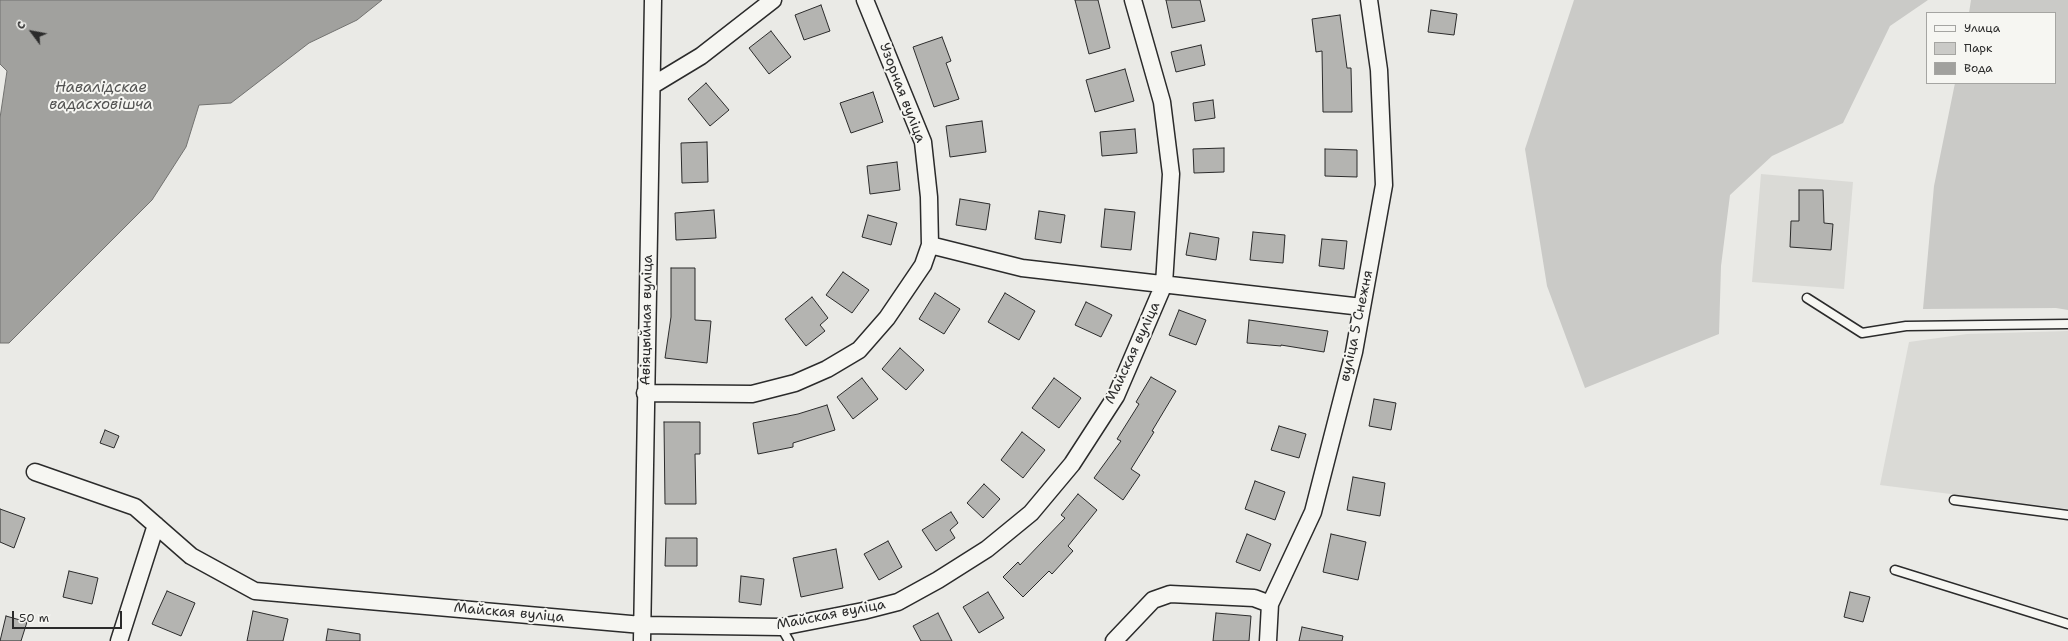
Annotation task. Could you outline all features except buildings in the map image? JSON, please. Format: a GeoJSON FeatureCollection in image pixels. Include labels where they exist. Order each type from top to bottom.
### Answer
{"type":"FeatureCollection","features":[{"type":"Feature","properties":{"kind":"street","name":"Авіяцыйная вуліца"},"geometry":{"type":"LineString","coordinates":[[642,641],[645,393],[653,85],[653,0]]}},
{"type":"Feature","properties":{"kind":"street"},"geometry":{"type":"LineString","coordinates":[[653,85],[701,56],[773,0]]}},
{"type":"Feature","properties":{"kind":"street","name":"Узорная вуліца"},"geometry":{"type":"LineString","coordinates":[[645,393],[752,394],[795,383],[827,369],[859,350],[887,318],[923,265],[930,245],[929,196],[923,142],[865,0]]}},
{"type":"Feature","properties":{"kind":"street","name":"Майская вуліца"},"geometry":{"type":"LineString","coordinates":[[35,472],[135,507],[191,556],[255,591],[642,625],[781,627],[863,611],[898,602],[987,549],[1031,513],[1072,464],[1116,396],[1164,284],[1171,174],[1162,102],[1133,0]]}},
{"type":"Feature","properties":{"kind":"street","name":"вуліца 5 Снежня"},"geometry":{"type":"LineString","coordinates":[[1268,641],[1270,604],[1313,512],[1354,352],[1384,185],[1379,70],[1369,0]]}},
{"type":"Feature","properties":{"kind":"street"},"geometry":{"type":"LineString","coordinates":[[930,245],[1022,268],[1362,307]]}},
{"type":"Feature","properties":{"kind":"street"},"geometry":{"type":"LineString","coordinates":[[119,641],[156,525]]}},
{"type":"Feature","properties":{"kind":"street"},"geometry":{"type":"LineString","coordinates":[[1114,641],[1153,600],[1170,594],[1254,598],[1270,604]]}},
{"type":"Feature","properties":{"kind":"lane"},"geometry":{"type":"LineString","coordinates":[[1807,298],[1862,333],[1906,326],[2068,324]]}},
{"type":"Feature","properties":{"kind":"lane"},"geometry":{"type":"LineString","coordinates":[[1954,500],[2068,515]]}},
{"type":"Feature","properties":{"kind":"lane"},"geometry":{"type":"LineString","coordinates":[[1895,570],[2068,624]]}},
{"type":"Feature","properties":{"kind":"lane"},"geometry":{"type":"LineString","coordinates":[[781,627],[789,641]]}},
{"type":"Feature","properties":{"kind":"shaded area"},"geometry":{"type":"Polygon","coordinates":[[[1761,174],[1853,182],[1844,289],[1752,282],[1761,174]]]}},
{"type":"Feature","properties":{"kind":"shaded area"},"geometry":{"type":"Polygon","coordinates":[[[2068,331],[2068,509],[1880,485],[1909,342],[1967,334],[2068,331]]]}},
{"type":"Feature","properties":{"kind":"green space"},"geometry":{"type":"Polygon","coordinates":[[[1574,0],[1928,0],[1890,26],[1843,123],[1772,156],[1730,195],[1721,266],[1719,334],[1585,388],[1547,286],[1525,149],[1574,0]]]}},
{"type":"Feature","properties":{"kind":"green space"},"geometry":{"type":"Polygon","coordinates":[[[1971,0],[2068,0],[2068,310],[2056,308],[1923,309],[1934,186],[1955,84],[2056,84],[2056,12],[1969,12],[1971,0]]]}},
{"type":"Feature","properties":{"kind":"water","name":"Навалідскае вадасховішча"},"geometry":{"type":"Polygon","coordinates":[[[0,0],[382,0],[357,20],[309,43],[231,103],[199,105],[186,147],[152,200],[9,343],[0,343],[0,118],[7,71],[0,64],[0,0]]]}}]}
